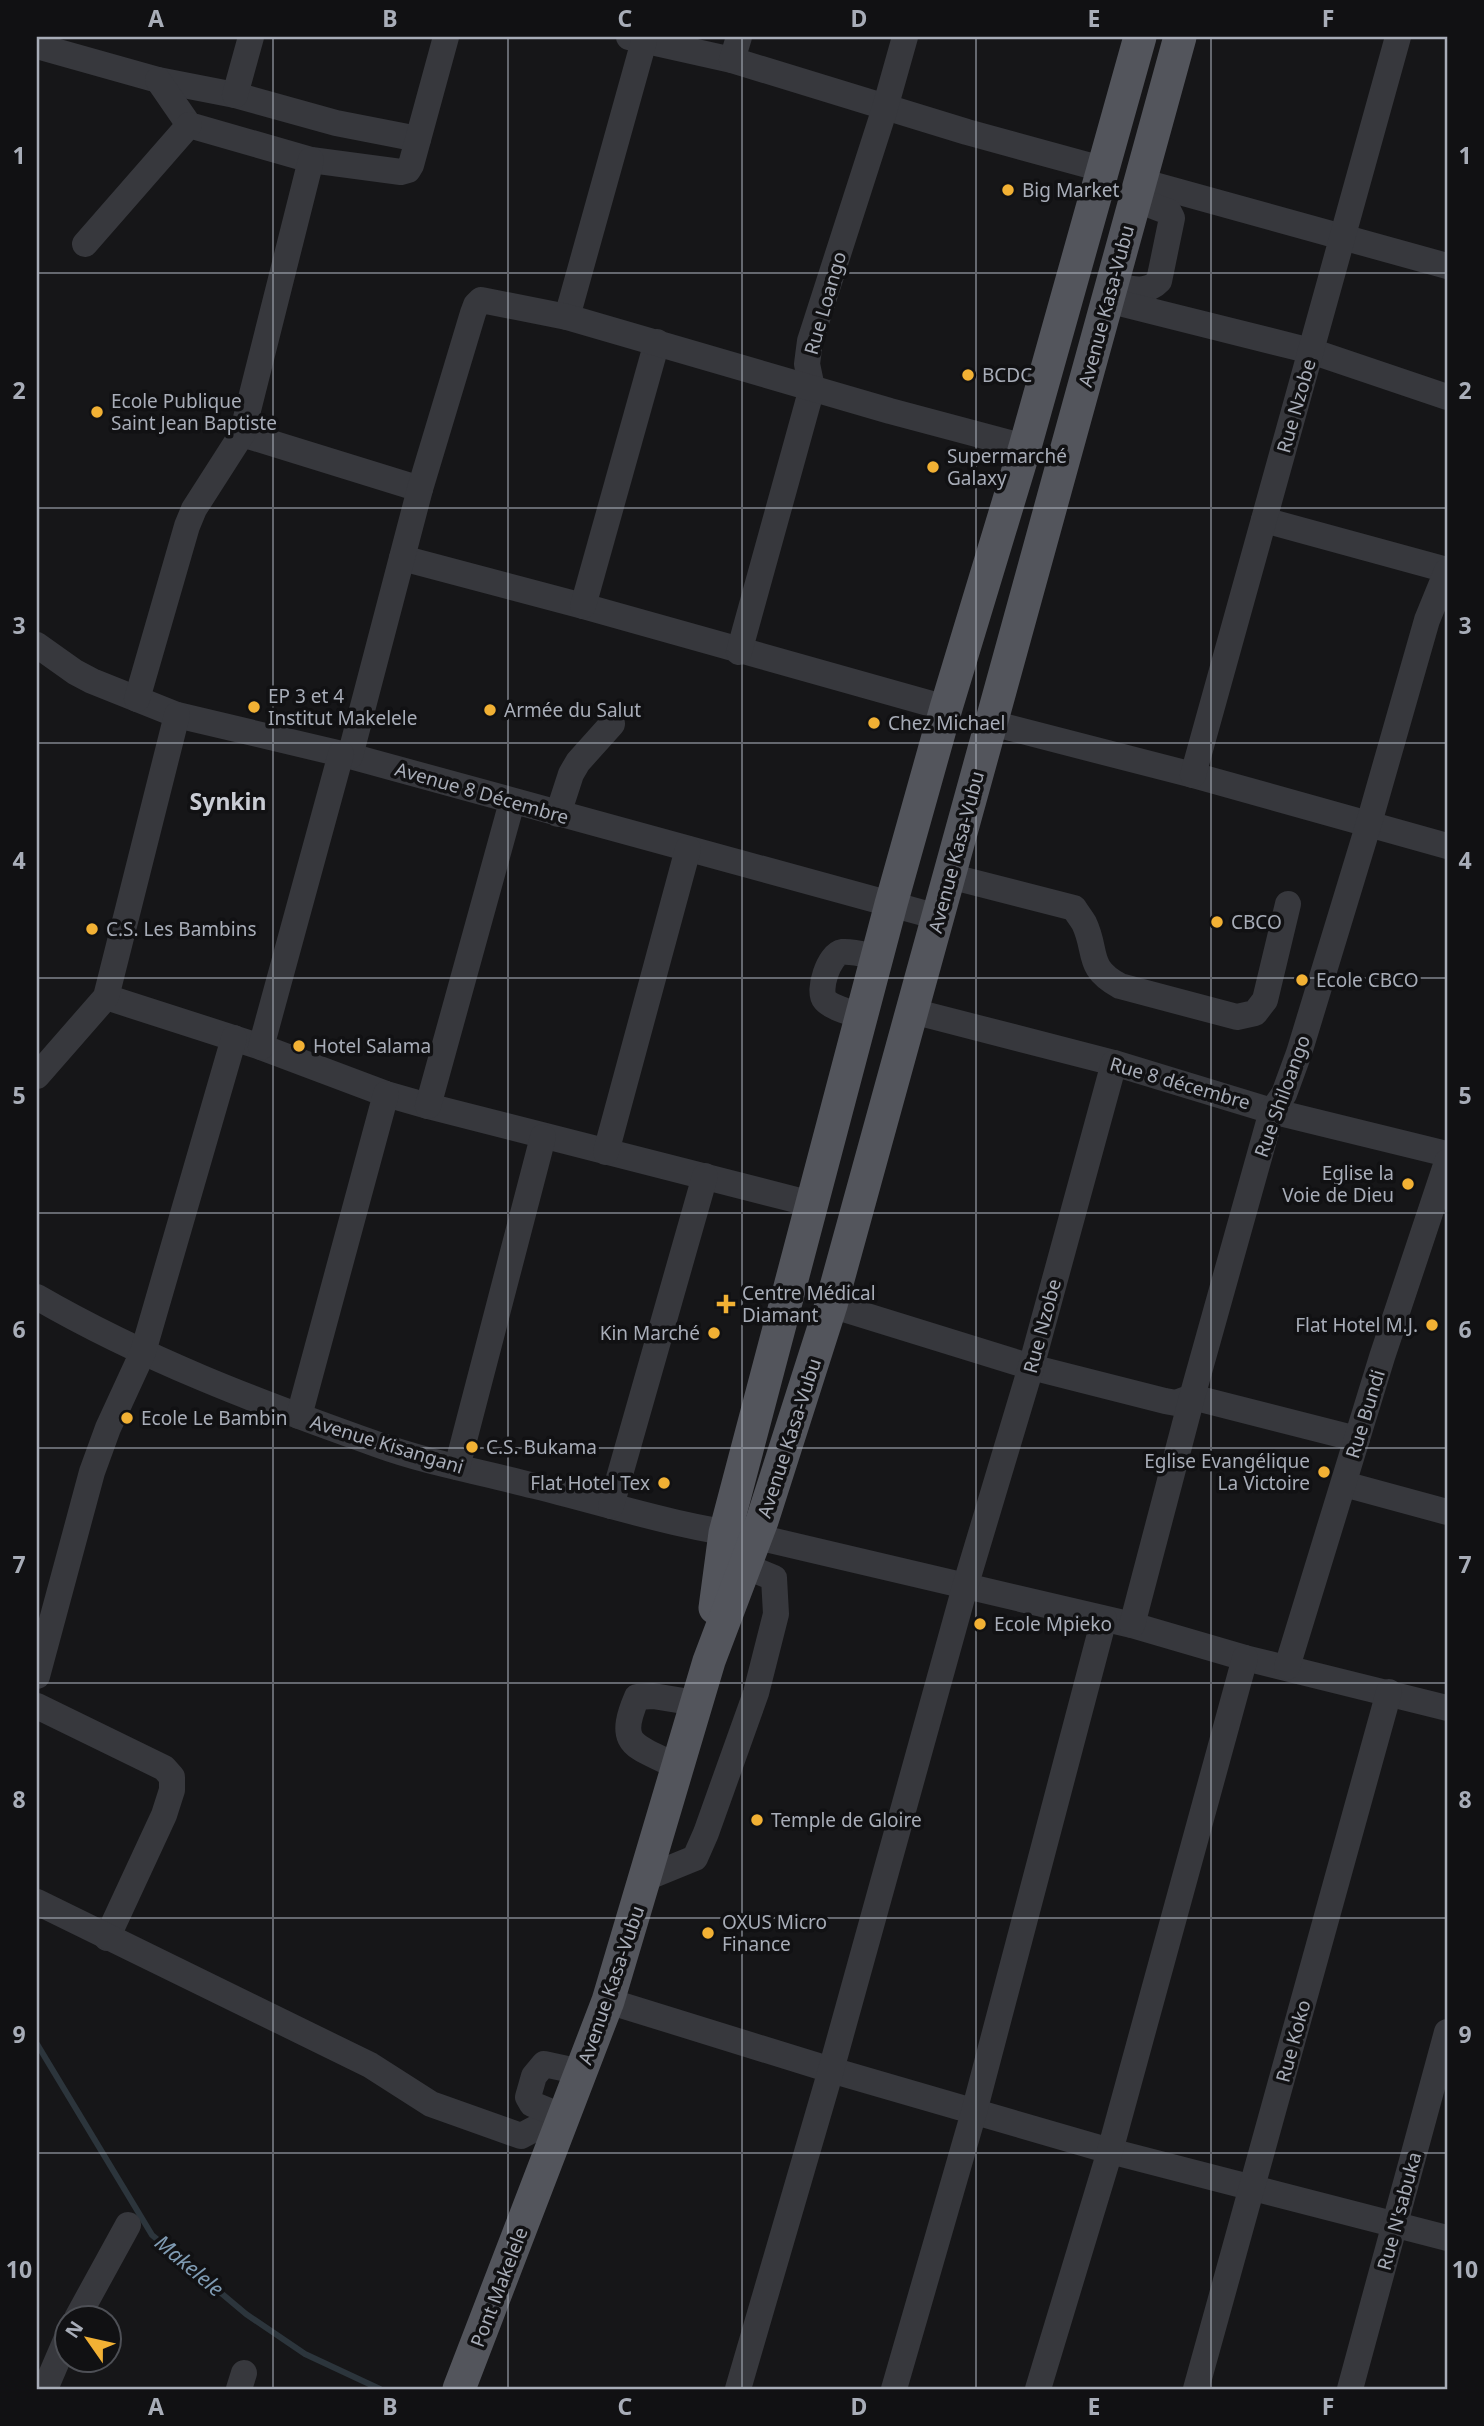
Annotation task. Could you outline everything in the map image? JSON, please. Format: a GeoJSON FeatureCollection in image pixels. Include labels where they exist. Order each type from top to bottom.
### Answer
{"type":"FeatureCollection","features":[{"type":"Feature","properties":{"kind":"main road","name":"Avenue Kasa-Vubu"},"geometry":{"type":"LineString","coordinates":[[538,2185],[608,2001],[742,1545],[811,1204],[876,957],[946,708],[1025,447],[1140,37]]}},
{"type":"Feature","properties":{"kind":"main road","name":"Avenue Kasa-Vubu"},"geometry":{"type":"LineString","coordinates":[[742,1545],[831,1305],[1180,37]]}},
{"type":"Feature","properties":{"kind":"main road","name":"Pont Makelele"},"geometry":{"type":"LineString","coordinates":[[459,2389],[538,2185]]}},
{"type":"Feature","properties":{"kind":"street"},"geometry":{"type":"LineString","coordinates":[[235,95],[251,37]]}},
{"type":"Feature","properties":{"kind":"street"},"geometry":{"type":"LineString","coordinates":[[158,80],[189,125],[311,160],[401,172],[411,165],[446,37]]}},
{"type":"Feature","properties":{"kind":"street","name":"Rue Loango"},"geometry":{"type":"LineString","coordinates":[[739,652],[812,388],[807,364],[810,341],[905,37]]}},
{"type":"Feature","properties":{"kind":"street","name":"Rue Nzobe"},"geometry":{"type":"LineString","coordinates":[[1193,775],[1398,37]]}},
{"type":"Feature","properties":{"kind":"street"},"geometry":{"type":"LineString","coordinates":[[567,317],[636,39],[735,49],[885,108],[1102,169]]}},
{"type":"Feature","properties":{"kind":"street"},"geometry":{"type":"LineString","coordinates":[[37,46],[158,80],[235,95],[335,123],[418,139]]}},
{"type":"Feature","properties":{"kind":"street"},"geometry":{"type":"LineString","coordinates":[[86,244],[189,125]]}},
{"type":"Feature","properties":{"kind":"street"},"geometry":{"type":"LineString","coordinates":[[137,699],[187,526],[194,509],[242,434],[311,160]]}},
{"type":"Feature","properties":{"kind":"street"},"geometry":{"type":"LineString","coordinates":[[1137,190],[1343,236],[1447,266]]}},
{"type":"Feature","properties":{"kind":"street"},"geometry":{"type":"LineString","coordinates":[[1109,293],[1145,290],[1153,288],[1159,281],[1172,219],[1169,212],[1137,190]]}},
{"type":"Feature","properties":{"kind":"street"},"geometry":{"type":"LineString","coordinates":[[1109,293],[1311,351],[1447,397]]}},
{"type":"Feature","properties":{"kind":"street"},"geometry":{"type":"LineString","coordinates":[[261,1047],[420,489],[476,305],[481,300],[567,317],[1025,447]]}},
{"type":"Feature","properties":{"kind":"street"},"geometry":{"type":"LineString","coordinates":[[583,606],[657,342]]}},
{"type":"Feature","properties":{"kind":"street"},"geometry":{"type":"LineString","coordinates":[[242,434],[420,489]]}},
{"type":"Feature","properties":{"kind":"street"},"geometry":{"type":"LineString","coordinates":[[1264,520],[1447,570]]}},
{"type":"Feature","properties":{"kind":"street"},"geometry":{"type":"LineString","coordinates":[[402,558],[946,708]]}},
{"type":"Feature","properties":{"kind":"street","name":"Rue Shiloango"},"geometry":{"type":"LineString","coordinates":[[1132,1625],[1272,1111],[1284,1094],[1299,1053],[1427,620],[1447,570]]}},
{"type":"Feature","properties":{"kind":"street","name":"Avenue 8 Décembre"},"geometry":{"type":"LineString","coordinates":[[37,645],[75,672],[177,715],[346,755],[938,917]]}},
{"type":"Feature","properties":{"kind":"street"},"geometry":{"type":"LineString","coordinates":[[37,1076],[106,997],[177,715]]}},
{"type":"Feature","properties":{"kind":"street"},"geometry":{"type":"LineString","coordinates":[[991,723],[1193,775],[1447,846]]}},
{"type":"Feature","properties":{"kind":"street"},"geometry":{"type":"LineString","coordinates":[[558,814],[571,774],[578,762],[612,724]]}},
{"type":"Feature","properties":{"kind":"street"},"geometry":{"type":"LineString","coordinates":[[428,1106],[512,802]]}},
{"type":"Feature","properties":{"kind":"street"},"geometry":{"type":"LineString","coordinates":[[606,1152],[688,849]]}},
{"type":"Feature","properties":{"kind":"street"},"geometry":{"type":"LineString","coordinates":[[949,876],[1074,908],[1085,925],[1097,968],[1107,979],[1120,986],[1237,1017],[1255,1013],[1265,1000],[1288,904]]}},
{"type":"Feature","properties":{"kind":"street"},"geometry":{"type":"LineString","coordinates":[[861,1016],[828,1003],[820,992],[831,960],[836,954],[842,952],[876,957]]}},
{"type":"Feature","properties":{"kind":"street"},"geometry":{"type":"LineString","coordinates":[[106,997],[261,1047],[386,1094],[543,1137],[811,1204]]}},
{"type":"Feature","properties":{"kind":"street","name":"Rue 8 décembre"},"geometry":{"type":"LineString","coordinates":[[912,1011],[1114,1063],[1272,1111],[1447,1154]]}},
{"type":"Feature","properties":{"kind":"street"},"geometry":{"type":"LineString","coordinates":[[37,1676],[100,1449],[143,1352],[234,1038]]}},
{"type":"Feature","properties":{"kind":"street","name":"Rue Nzobe"},"geometry":{"type":"LineString","coordinates":[[738,2389],[831,2070],[965,1587],[1031,1367],[1114,1063]]}},
{"type":"Feature","properties":{"kind":"street"},"geometry":{"type":"LineString","coordinates":[[299,1416],[386,1094]]}},
{"type":"Feature","properties":{"kind":"street"},"geometry":{"type":"LineString","coordinates":[[457,1467],[543,1137]]}},
{"type":"Feature","properties":{"kind":"street","name":"Rue Bundi"},"geometry":{"type":"LineString","coordinates":[[1287,1667],[1357,1439],[1447,1162]]}},
{"type":"Feature","properties":{"kind":"street"},"geometry":{"type":"LineString","coordinates":[[611,1506],[705,1176]]}},
{"type":"Feature","properties":{"kind":"street","name":"Avenue Kisangani"},"geometry":{"type":"LineString","coordinates":[[37,1297],[184,1371],[377,1445],[611,1506],[742,1545]]}},
{"type":"Feature","properties":{"kind":"street"},"geometry":{"type":"LineString","coordinates":[[831,1305],[1031,1367],[1165,1401],[1176,1403],[1192,1397],[1357,1439]]}},
{"type":"Feature","properties":{"kind":"street"},"geometry":{"type":"LineString","coordinates":[[1344,1484],[1447,1512]]}},
{"type":"Feature","properties":{"kind":"street"},"geometry":{"type":"LineString","coordinates":[[742,1545],[965,1587],[1132,1625],[1245,1658],[1447,1705]]}},
{"type":"Feature","properties":{"kind":"street"},"geometry":{"type":"LineString","coordinates":[[646,1878],[695,1858],[756,1693],[776,1614],[774,1578],[742,1545]]}},
{"type":"Feature","properties":{"kind":"street"},"geometry":{"type":"LineString","coordinates":[[894,2389],[974,2112],[1104,1619]]}},
{"type":"Feature","properties":{"kind":"street"},"geometry":{"type":"LineString","coordinates":[[1038,2389],[1110,2151],[1245,1658]]}},
{"type":"Feature","properties":{"kind":"street","name":"Rue Koko"},"geometry":{"type":"LineString","coordinates":[[1196,2389],[1389,1692]]}},
{"type":"Feature","properties":{"kind":"street"},"geometry":{"type":"LineString","coordinates":[[677,1768],[632,1742],[626,1732],[628,1718],[637,1697],[641,1696],[696,1703]]}},
{"type":"Feature","properties":{"kind":"street"},"geometry":{"type":"LineString","coordinates":[[37,1706],[164,1768],[172,1777],[172,1790],[164,1815],[107,1938]]}},
{"type":"Feature","properties":{"kind":"street"},"geometry":{"type":"LineString","coordinates":[[37,1902],[334,2047],[431,2104],[521,2136],[538,2127],[562,2122]]}},
{"type":"Feature","properties":{"kind":"street"},"geometry":{"type":"LineString","coordinates":[[608,2001],[831,2070],[1110,2151],[1447,2238]]}},
{"type":"Feature","properties":{"kind":"street","name":"Rue N'sabuka"},"geometry":{"type":"LineString","coordinates":[[1350,2389],[1447,2032]]}},
{"type":"Feature","properties":{"kind":"street"},"geometry":{"type":"LineString","coordinates":[[85,2304],[128,2225]]}},
{"type":"Feature","properties":{"kind":"street"},"geometry":{"type":"LineString","coordinates":[[45,2389],[52,2373]]}},
{"type":"Feature","properties":{"kind":"waterway","name":"Makelele"},"geometry":{"type":"LineString","coordinates":[[37,2044],[152,2235],[246,2314],[305,2354],[380,2389]]}},
{"type":"Feature","properties":{"kind":"place","name":"Big Market"},"geometry":{"type":"Point","coordinates":[1008,190]}},
{"type":"Feature","properties":{"kind":"place","name":"BCDC"},"geometry":{"type":"Point","coordinates":[968,375]}},
{"type":"Feature","properties":{"kind":"place","name":"Ecole Publique Saint Jean Baptiste"},"geometry":{"type":"Point","coordinates":[97,412]}},
{"type":"Feature","properties":{"kind":"place","name":"Supermarché Galaxy"},"geometry":{"type":"Point","coordinates":[933,467]}},
{"type":"Feature","properties":{"kind":"place","name":"EP 3 et 4 Institut Makelele"},"geometry":{"type":"Point","coordinates":[254,707]}},
{"type":"Feature","properties":{"kind":"place","name":"Armée du Salut"},"geometry":{"type":"Point","coordinates":[490,710]}},
{"type":"Feature","properties":{"kind":"place","name":"Chez Michael"},"geometry":{"type":"Point","coordinates":[874,723]}},
{"type":"Feature","properties":{"kind":"place","name":"CBCO"},"geometry":{"type":"Point","coordinates":[1217,922]}},
{"type":"Feature","properties":{"kind":"place","name":"C.S. Les Bambins"},"geometry":{"type":"Point","coordinates":[92,929]}},
{"type":"Feature","properties":{"kind":"place","name":"Ecole CBCO"},"geometry":{"type":"Point","coordinates":[1302,980]}},
{"type":"Feature","properties":{"kind":"place","name":"Hotel Salama"},"geometry":{"type":"Point","coordinates":[299,1046]}},
{"type":"Feature","properties":{"kind":"place","name":"Eglise la Voie de Dieu"},"geometry":{"type":"Point","coordinates":[1408,1184]}},
{"type":"Feature","properties":{"kind":"place","name":"Centre Médical Diamant"},"geometry":{"type":"Point","coordinates":[726,1304]}},
{"type":"Feature","properties":{"kind":"place","name":"Flat Hotel M.J."},"geometry":{"type":"Point","coordinates":[1432,1325]}},
{"type":"Feature","properties":{"kind":"place","name":"Kin Marché"},"geometry":{"type":"Point","coordinates":[714,1333]}},
{"type":"Feature","properties":{"kind":"place","name":"Ecole Le Bambin"},"geometry":{"type":"Point","coordinates":[127,1418]}},
{"type":"Feature","properties":{"kind":"place","name":"C.S. Bukama"},"geometry":{"type":"Point","coordinates":[472,1447]}},
{"type":"Feature","properties":{"kind":"place","name":"Eglise Evangélique La Victoire"},"geometry":{"type":"Point","coordinates":[1324,1472]}},
{"type":"Feature","properties":{"kind":"place","name":"Flat Hotel Tex"},"geometry":{"type":"Point","coordinates":[664,1483]}},
{"type":"Feature","properties":{"kind":"place","name":"Ecole Mpieko"},"geometry":{"type":"Point","coordinates":[980,1624]}},
{"type":"Feature","properties":{"kind":"place","name":"Temple de Gloire"},"geometry":{"type":"Point","coordinates":[757,1820]}},
{"type":"Feature","properties":{"kind":"place","name":"OXUS Micro Finance"},"geometry":{"type":"Point","coordinates":[708,1933]}},
{"type":"Feature","properties":{"kind":"district","name":"Synkin"},"geometry":{"type":"Point","coordinates":[228,802]}}]}
